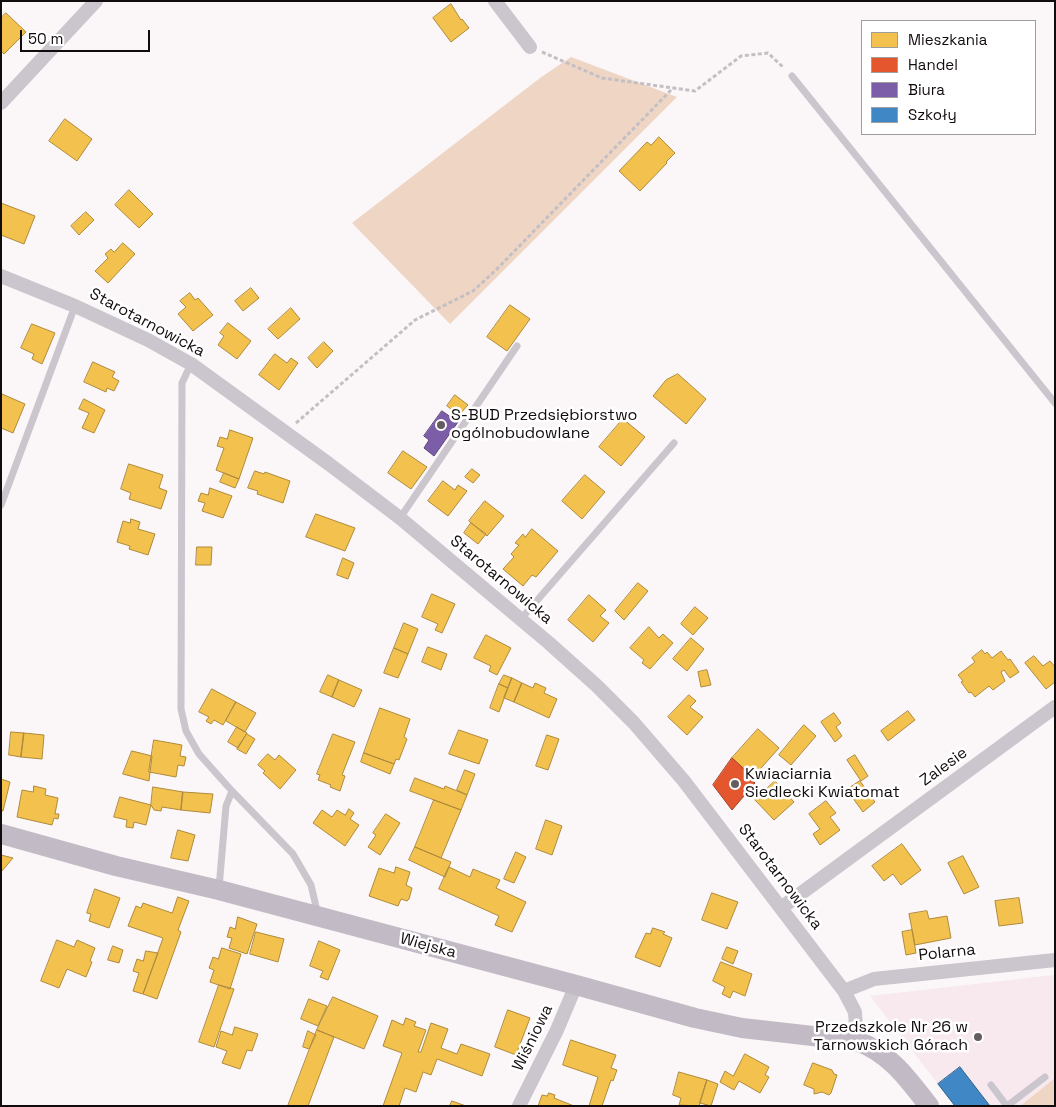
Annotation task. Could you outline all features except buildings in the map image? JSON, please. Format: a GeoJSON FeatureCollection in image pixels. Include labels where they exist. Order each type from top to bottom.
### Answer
{"type":"FeatureCollection","features":[{"type":"Feature","properties":{"kind":"street"},"geometry":{"type":"LineString","coordinates":[[1,103],[96,1]]}},
{"type":"Feature","properties":{"kind":"street"},"geometry":{"type":"LineString","coordinates":[[495,1],[530,47]]}},
{"type":"Feature","properties":{"kind":"street","name":"Starotarnowicka"},"geometry":{"type":"LineString","coordinates":[[1,276],[75,306],[148,340],[191,364],[286,432],[400,518],[598,686],[634,723],[684,782],[844,991],[855,1012],[857,1041]]}},
{"type":"Feature","properties":{"kind":"street","name":"Zalesie"},"geometry":{"type":"LineString","coordinates":[[781,908],[1055,707]]}},
{"type":"Feature","properties":{"kind":"street","name":"Wiejska"},"geometry":{"type":"LineString","coordinates":[[1,834],[116,866],[219,890],[318,918],[576,984],[694,1018],[742,1028],[857,1041]]}},
{"type":"Feature","properties":{"kind":"street","name":"Polarna"},"geometry":{"type":"LineString","coordinates":[[844,991],[874,978],[1055,960]]}},
{"type":"Feature","properties":{"kind":"street","name":"Wiśniowa"},"geometry":{"type":"LineString","coordinates":[[519,1106],[557,1030],[576,984]]}},
{"type":"Feature","properties":{"kind":"street"},"geometry":{"type":"LineString","coordinates":[[857,1041],[868,1045],[893,1062],[929,1106]]}},
{"type":"Feature","properties":{"kind":"lane"},"geometry":{"type":"LineString","coordinates":[[792,76],[1055,403]]}},
{"type":"Feature","properties":{"kind":"lane"},"geometry":{"type":"LineString","coordinates":[[1,504],[75,306]]}},
{"type":"Feature","properties":{"kind":"lane"},"geometry":{"type":"LineString","coordinates":[[400,518],[518,346]]}},
{"type":"Feature","properties":{"kind":"lane"},"geometry":{"type":"LineString","coordinates":[[191,364],[182,383],[181,709],[186,731],[199,754],[293,854],[311,884],[318,918]]}},
{"type":"Feature","properties":{"kind":"lane"},"geometry":{"type":"LineString","coordinates":[[520,620],[674,443]]}},
{"type":"Feature","properties":{"kind":"lane"},"geometry":{"type":"LineString","coordinates":[[219,890],[226,806],[232,791]]}},
{"type":"Feature","properties":{"kind":"lane"},"geometry":{"type":"LineString","coordinates":[[991,1085],[1007,1106],[1045,1077]]}},
{"type":"Feature","properties":{"kind":"path"},"geometry":{"type":"LineString","coordinates":[[530,47],[602,78],[695,91],[741,56],[768,52],[792,76]]}},
{"type":"Feature","properties":{"kind":"path"},"geometry":{"type":"LineString","coordinates":[[286,432],[415,320],[473,291],[496,270],[673,88]]}},
{"type":"Feature","properties":{"kind":"shaded area"},"geometry":{"type":"Polygon","coordinates":[[[571,57],[677,97],[450,324],[352,223],[540,78],[571,57]]]}},
{"type":"Feature","properties":{"kind":"shaded area","name":"Przedszkole Nr 26 w Tarnowskich Górach"},"geometry":{"type":"Polygon","coordinates":[[[1054,975],[1055,1078],[1020,1106],[955,1106],[870,996],[1054,975]]]}},
{"type":"Feature","properties":{"kind":"shaded area"},"geometry":{"type":"Polygon","coordinates":[[[1055,1078],[1055,1106],[1020,1106],[1055,1078]]]}},
{"type":"Feature","properties":{"kind":"place","name":"S-BUD Przedsiębiorstwo ogólnobudowlane"},"geometry":{"type":"Point","coordinates":[441,425]}},
{"type":"Feature","properties":{"kind":"place","name":"Kwiaciarnia Siedlecki Kwiatomat"},"geometry":{"type":"Point","coordinates":[735,784]}},
{"type":"Feature","properties":{"kind":"place","name":"Przedszkole Nr 26 w Tarnowskich Górach"},"geometry":{"type":"Point","coordinates":[978,1037]}}]}
